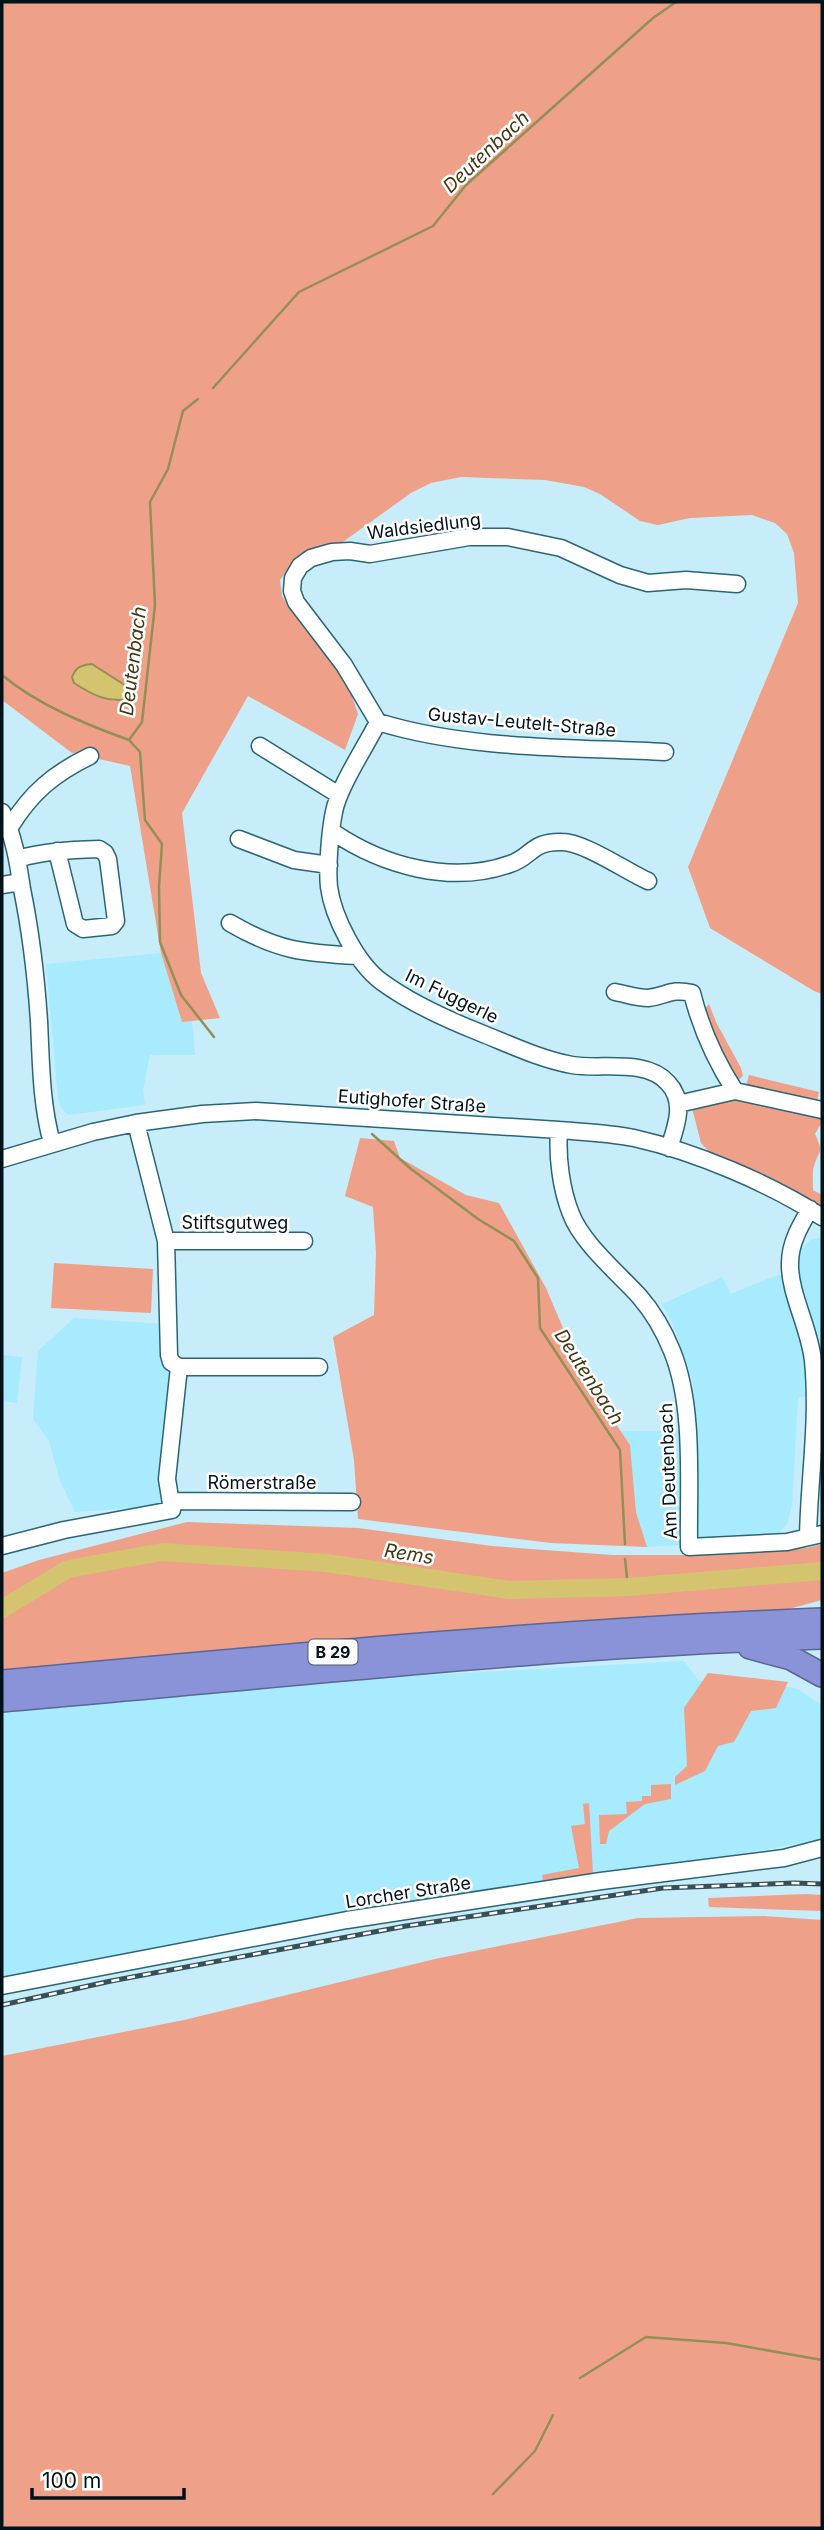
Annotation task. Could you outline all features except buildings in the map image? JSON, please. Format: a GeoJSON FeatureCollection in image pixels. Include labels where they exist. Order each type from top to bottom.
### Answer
{"type":"FeatureCollection","features":[{"type":"Feature","properties":{"kind":"highway","name":"B 29"},"geometry":{"type":"LineString","coordinates":[[2,1682],[336,1652],[666,1627],[822,1620]]}},
{"type":"Feature","properties":{"kind":"highway","name":"B 29"},"geometry":{"type":"LineString","coordinates":[[2,1700],[392,1664],[713,1640],[822,1637]]}},
{"type":"Feature","properties":{"kind":"highway"},"geometry":{"type":"LineString","coordinates":[[713,1640],[791,1658],[822,1675]]}},
{"type":"Feature","properties":{"kind":"street","name":"Waldsiedlung"},"geometry":{"type":"LineString","coordinates":[[378,722],[344,666],[296,602],[292,591],[293,578],[300,565],[311,558],[332,552],[370,554],[469,537],[508,537],[561,548],[620,575],[648,583],[686,580],[737,584]]}},
{"type":"Feature","properties":{"kind":"street","name":"Gustav-Leutelt-Straße"},"geometry":{"type":"LineString","coordinates":[[378,722],[404,730],[463,740],[665,752]]}},
{"type":"Feature","properties":{"kind":"street","name":"Im Fuggerle"},"geometry":{"type":"LineString","coordinates":[[378,722],[334,812],[329,866],[329,887],[335,909],[358,956],[380,981],[464,1026],[531,1053],[573,1065],[652,1071],[669,1083],[676,1093],[678,1104]]}},
{"type":"Feature","properties":{"kind":"street"},"geometry":{"type":"LineString","coordinates":[[260,746],[340,795]]}},
{"type":"Feature","properties":{"kind":"street"},"geometry":{"type":"LineString","coordinates":[[10,827],[20,810],[48,779],[90,756]]}},
{"type":"Feature","properties":{"kind":"street"},"geometry":{"type":"LineString","coordinates":[[2,812],[10,827],[33,947],[47,1127],[52,1143]]}},
{"type":"Feature","properties":{"kind":"street"},"geometry":{"type":"LineString","coordinates":[[333,832],[349,843],[380,857],[425,869],[454,873],[489,872],[515,863],[531,849],[544,843],[564,841],[586,849],[648,881]]}},
{"type":"Feature","properties":{"kind":"street"},"geometry":{"type":"LineString","coordinates":[[239,839],[294,860],[329,866]]}},
{"type":"Feature","properties":{"kind":"street"},"geometry":{"type":"LineString","coordinates":[[17,859],[57,851],[99,849],[105,853],[116,921],[112,926],[83,929],[75,924],[57,851]]}},
{"type":"Feature","properties":{"kind":"street"},"geometry":{"type":"LineString","coordinates":[[2,885],[21,882]]}},
{"type":"Feature","properties":{"kind":"street"},"geometry":{"type":"LineString","coordinates":[[230,923],[261,941],[304,953],[358,956]]}},
{"type":"Feature","properties":{"kind":"street"},"geometry":{"type":"LineString","coordinates":[[615,992],[644,998],[669,991],[692,993],[707,1040],[735,1091]]}},
{"type":"Feature","properties":{"kind":"street"},"geometry":{"type":"LineString","coordinates":[[669,1148],[677,1123],[678,1104],[735,1091],[822,1110]]}},
{"type":"Feature","properties":{"kind":"street","name":"Eutighofer Straße"},"geometry":{"type":"LineString","coordinates":[[2,1159],[52,1143],[136,1123],[202,1114],[256,1111],[608,1133],[669,1148],[747,1176],[816,1213],[797,1232],[789,1266],[793,1287],[810,1336],[815,1390],[815,1535]]}},
{"type":"Feature","properties":{"kind":"street","name":"Stiftsgutweg"},"geometry":{"type":"LineString","coordinates":[[136,1123],[166,1241],[169,1355],[171,1362],[179,1367]]}},
{"type":"Feature","properties":{"kind":"street","name":"Am Deutenbach"},"geometry":{"type":"LineString","coordinates":[[559,1130],[562,1184],[571,1216],[595,1250],[641,1299],[657,1321],[673,1352],[685,1399],[689,1547],[787,1542],[815,1535]]}},
{"type":"Feature","properties":{"kind":"street","name":"Stiftsgutweg"},"geometry":{"type":"LineString","coordinates":[[166,1241],[304,1241]]}},
{"type":"Feature","properties":{"kind":"street"},"geometry":{"type":"LineString","coordinates":[[172,1506],[167,1479],[179,1367],[318,1367]]}},
{"type":"Feature","properties":{"kind":"street","name":"Römerstraße"},"geometry":{"type":"LineString","coordinates":[[2,1546],[172,1506],[352,1502]]}},
{"type":"Feature","properties":{"kind":"street","name":"Lorcher Straße"},"geometry":{"type":"LineString","coordinates":[[2,1986],[347,1920],[601,1881],[784,1858],[822,1848]]}},
{"type":"Feature","properties":{"kind":"shaded area"},"geometry":{"type":"Polygon","coordinates":[[[2,2],[822,2],[822,994],[710,928],[688,867],[798,603],[794,553],[787,534],[775,523],[752,515],[690,518],[658,525],[640,521],[600,494],[584,487],[545,480],[461,477],[431,483],[411,493],[340,544],[310,549],[294,561],[280,580],[282,596],[344,672],[358,714],[345,750],[248,696],[182,813],[201,973],[220,1018],[182,1022],[161,953],[130,766],[72,753],[2,700],[2,2]],[[92,665],[74,684],[92,694],[115,701],[123,684],[92,665]]]}},
{"type":"Feature","properties":{"kind":"shaded area"},"geometry":{"type":"Polygon","coordinates":[[[92,664],[123,684],[129,693],[127,699],[99,697],[74,683],[72,677],[77,669],[92,664]]]}},
{"type":"Feature","properties":{"kind":"shaded area"},"geometry":{"type":"Polygon","coordinates":[[[161,953],[182,1022],[192,1021],[195,1055],[150,1055],[143,1090],[145,1105],[68,1115],[60,1106],[58,1098],[46,964],[161,953]]]}},
{"type":"Feature","properties":{"kind":"shaded area"},"geometry":{"type":"Polygon","coordinates":[[[709,1004],[741,1068],[743,1076],[734,1084],[700,1014],[709,1004]]]}},
{"type":"Feature","properties":{"kind":"shaded area"},"geometry":{"type":"Polygon","coordinates":[[[749,1075],[819,1092],[816,1106],[745,1089],[749,1075]]]}},
{"type":"Feature","properties":{"kind":"shaded area"},"geometry":{"type":"Polygon","coordinates":[[[718,1096],[822,1113],[822,1122],[815,1134],[820,1151],[814,1166],[813,1190],[822,1195],[822,1207],[776,1180],[710,1153],[701,1143],[692,1108],[718,1096]]]}},
{"type":"Feature","properties":{"kind":"shaded area"},"geometry":{"type":"Polygon","coordinates":[[[360,1138],[394,1141],[400,1158],[466,1195],[499,1203],[546,1288],[583,1375],[630,1445],[636,1512],[647,1547],[551,1543],[358,1519],[354,1460],[333,1337],[374,1315],[376,1253],[373,1207],[345,1196],[360,1138]]]}},
{"type":"Feature","properties":{"kind":"shaded area"},"geometry":{"type":"Polygon","coordinates":[[[822,1237],[822,1396],[798,1397],[792,1505],[787,1524],[779,1533],[723,1542],[647,1547],[636,1512],[630,1445],[621,1431],[694,1431],[693,1382],[673,1324],[662,1304],[722,1277],[731,1294],[772,1277],[798,1270],[800,1251],[810,1240],[822,1237]]]}},
{"type":"Feature","properties":{"kind":"shaded area"},"geometry":{"type":"Polygon","coordinates":[[[54,1263],[153,1269],[151,1313],[51,1308],[54,1263]]]}},
{"type":"Feature","properties":{"kind":"shaded area"},"geometry":{"type":"Polygon","coordinates":[[[74,1318],[164,1324],[177,1378],[163,1506],[75,1512],[60,1481],[49,1441],[33,1419],[38,1351],[74,1318]]]}},
{"type":"Feature","properties":{"kind":"shaded area"},"geometry":{"type":"Polygon","coordinates":[[[2,1355],[22,1357],[17,1403],[2,1401],[2,1355]]]}},
{"type":"Feature","properties":{"kind":"shaded area"},"geometry":{"type":"Polygon","coordinates":[[[187,1522],[358,1528],[492,1546],[612,1555],[697,1555],[807,1548],[822,1544],[822,1600],[785,1610],[641,1618],[2,1670],[2,1573],[39,1560],[187,1522]]]}},
{"type":"Feature","properties":{"kind":"shaded area"},"geometry":{"type":"Polygon","coordinates":[[[684,1661],[699,1681],[760,1681],[798,1689],[822,1705],[822,1839],[718,1858],[454,1897],[2,1980],[2,1712],[407,1676],[684,1661]]]}},
{"type":"Feature","properties":{"kind":"shaded area"},"geometry":{"type":"Polygon","coordinates":[[[708,1673],[788,1682],[776,1708],[751,1711],[734,1742],[718,1746],[705,1771],[675,1785],[675,1777],[687,1766],[684,1708],[708,1673]]]}},
{"type":"Feature","properties":{"kind":"shaded area"},"geometry":{"type":"Polygon","coordinates":[[[671,1784],[671,1799],[645,1804],[609,1831],[606,1844],[600,1844],[599,1815],[627,1814],[626,1802],[642,1801],[642,1796],[651,1796],[651,1785],[671,1784]]]}},
{"type":"Feature","properties":{"kind":"shaded area"},"geometry":{"type":"Polygon","coordinates":[[[589,1803],[593,1874],[543,1881],[542,1875],[579,1868],[571,1826],[585,1824],[583,1804],[589,1803]]]}},
{"type":"Feature","properties":{"kind":"shaded area"},"geometry":{"type":"Polygon","coordinates":[[[822,1895],[822,1911],[709,1907],[708,1898],[822,1895]]]}},
{"type":"Feature","properties":{"kind":"shaded area"},"geometry":{"type":"Polygon","coordinates":[[[764,1916],[822,1920],[822,2528],[2,2528],[2,2056],[184,2020],[435,1959],[638,1918],[764,1916]]]}},
{"type":"Feature","properties":{"kind":"waterway","name":"Deutenbach"},"geometry":{"type":"LineString","coordinates":[[213,388],[299,292],[433,226],[466,185],[653,18],[676,2]]}},
{"type":"Feature","properties":{"kind":"waterway","name":"Deutenbach"},"geometry":{"type":"LineString","coordinates":[[198,399],[183,411],[168,469],[150,502],[155,605],[142,722],[129,740],[140,752],[145,820],[162,844],[159,886],[160,942],[181,995],[214,1037]]}},
{"type":"Feature","properties":{"kind":"waterway"},"geometry":{"type":"LineString","coordinates":[[2,675],[46,705],[129,740]]}},
{"type":"Feature","properties":{"kind":"waterway","name":"Deutenbach"},"geometry":{"type":"LineString","coordinates":[[372,1134],[411,1169],[478,1219],[514,1241],[538,1278],[540,1328],[620,1450],[625,1544]]}},
{"type":"Feature","properties":{"kind":"waterway","name":"Rems"},"geometry":{"type":"LineString","coordinates":[[2,1609],[68,1569],[162,1552],[327,1563],[510,1590],[628,1587],[822,1571]]}},
{"type":"Feature","properties":{"kind":"waterway","name":"Deutenbach"},"geometry":{"type":"LineString","coordinates":[[625,1559],[628,1587]]}},
{"type":"Feature","properties":{"kind":"waterway"},"geometry":{"type":"LineString","coordinates":[[580,2378],[646,2337],[726,2343],[822,2360]]}},
{"type":"Feature","properties":{"kind":"waterway"},"geometry":{"type":"LineString","coordinates":[[493,2494],[535,2451],[553,2415]]}},
{"type":"Feature","properties":{"kind":"railway"},"geometry":{"type":"LineString","coordinates":[[2,2005],[111,1981],[406,1926],[663,1888],[822,1884]]}}]}
